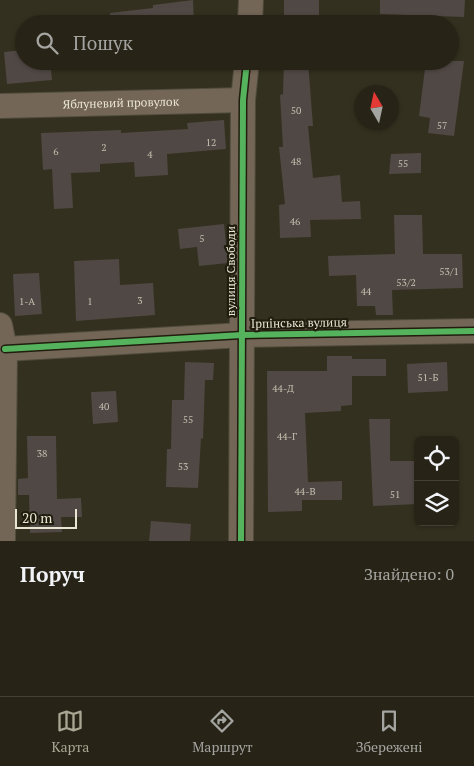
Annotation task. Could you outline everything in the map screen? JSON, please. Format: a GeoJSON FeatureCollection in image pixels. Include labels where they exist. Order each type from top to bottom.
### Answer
{"type":"FeatureCollection","features":[{"type":"Feature","properties":{"kind":"street"},"geometry":{"type":"LineString","coordinates":[[250,15],[251,0]]}},
{"type":"Feature","properties":{"kind":"street","name":"вулиця Свободи"},"geometry":{"type":"LineString","coordinates":[[241,541],[243,100],[245,70]]}},
{"type":"Feature","properties":{"kind":"street","name":"Яблуневий провулок"},"geometry":{"type":"LineString","coordinates":[[0,106],[243,100]]}},
{"type":"Feature","properties":{"kind":"street"},"geometry":{"type":"LineString","coordinates":[[0,325],[6,350],[3,541]]}},
{"type":"Feature","properties":{"kind":"street","name":"Ірпінська вулиця"},"geometry":{"type":"LineString","coordinates":[[6,350],[242,335],[474,331]]}},
{"type":"Feature","properties":{"kind":"building"},"geometry":{"type":"Polygon","coordinates":[[[193,0],[194,15],[110,15],[110,13],[153,8],[153,5],[193,0]]]}},
{"type":"Feature","properties":{"kind":"building"},"geometry":{"type":"Polygon","coordinates":[[[284,0],[319,0],[319,15],[284,15],[284,0]]]}},
{"type":"Feature","properties":{"kind":"building"},"geometry":{"type":"Polygon","coordinates":[[[380,0],[465,0],[464,17],[459,17],[459,15],[380,14],[380,0]]]}},
{"type":"Feature","properties":{"kind":"building"},"geometry":{"type":"Polygon","coordinates":[[[15,51],[15,70],[51,70],[52,80],[7,84],[4,52],[15,51]]]}},
{"type":"Feature","properties":{"kind":"building"},"geometry":{"type":"Polygon","coordinates":[[[459,61],[464,61],[454,136],[428,133],[430,118],[419,116],[425,70],[459,70],[459,61]]]}},
{"type":"Feature","properties":{"kind":"building"},"geometry":{"type":"Polygon","coordinates":[[[284,70],[309,70],[313,126],[308,126],[313,178],[340,175],[342,202],[360,201],[361,219],[310,220],[311,237],[280,238],[279,205],[285,204],[279,147],[283,147],[280,95],[283,94],[284,70]]]}},
{"type":"Feature","properties":{"kind":"building"},"geometry":{"type":"Polygon","coordinates":[[[224,120],[226,149],[167,154],[168,175],[135,177],[134,162],[100,164],[100,172],[71,173],[73,208],[54,209],[52,169],[43,170],[41,133],[121,130],[121,133],[188,129],[187,123],[224,120]]]}},
{"type":"Feature","properties":{"kind":"building"},"geometry":{"type":"Polygon","coordinates":[[[421,153],[421,173],[389,174],[391,154],[421,153]]]}},
{"type":"Feature","properties":{"kind":"building"},"geometry":{"type":"Polygon","coordinates":[[[394,215],[422,215],[423,254],[462,254],[463,288],[392,290],[393,315],[376,315],[375,306],[357,306],[356,275],[329,276],[328,256],[395,254],[394,215]]]}},
{"type":"Feature","properties":{"kind":"building"},"geometry":{"type":"Polygon","coordinates":[[[224,224],[228,263],[199,266],[197,247],[180,249],[178,229],[224,224]]]}},
{"type":"Feature","properties":{"kind":"building"},"geometry":{"type":"Polygon","coordinates":[[[119,259],[120,285],[153,283],[155,315],[76,321],[74,261],[119,259]]]}},
{"type":"Feature","properties":{"kind":"building"},"geometry":{"type":"Polygon","coordinates":[[[39,273],[42,314],[15,316],[13,274],[39,273]]]}},
{"type":"Feature","properties":{"kind":"building"},"geometry":{"type":"Polygon","coordinates":[[[327,356],[352,356],[352,359],[386,359],[386,376],[352,376],[352,405],[341,406],[341,411],[305,413],[308,482],[342,481],[342,500],[302,500],[302,511],[268,512],[267,371],[327,371],[327,356]]]}},
{"type":"Feature","properties":{"kind":"building"},"geometry":{"type":"Polygon","coordinates":[[[185,362],[214,363],[213,380],[205,380],[203,439],[201,438],[198,488],[166,487],[167,449],[171,449],[172,400],[184,400],[185,362]]]}},
{"type":"Feature","properties":{"kind":"building"},"geometry":{"type":"Polygon","coordinates":[[[447,362],[448,391],[408,393],[407,364],[447,362]]]}},
{"type":"Feature","properties":{"kind":"building"},"geometry":{"type":"Polygon","coordinates":[[[116,391],[118,422],[93,424],[91,392],[116,391]]]}},
{"type":"Feature","properties":{"kind":"building"},"geometry":{"type":"Polygon","coordinates":[[[369,419],[390,419],[390,461],[414,461],[414,504],[373,506],[369,419]]]}},
{"type":"Feature","properties":{"kind":"building"},"geometry":{"type":"Polygon","coordinates":[[[27,436],[56,436],[57,499],[81,498],[82,517],[61,517],[62,532],[30,533],[29,495],[18,495],[18,479],[28,478],[27,436]]]}},
{"type":"Feature","properties":{"kind":"building"},"geometry":{"type":"Polygon","coordinates":[[[151,521],[191,524],[190,541],[149,541],[151,521]]]}},
{"type":"Feature","properties":{"kind":"cycle path"},"geometry":{"type":"LineString","coordinates":[[241,541],[243,100],[246,70]]}},
{"type":"Feature","properties":{"kind":"cycle path"},"geometry":{"type":"LineString","coordinates":[[5,349],[242,335],[474,331]]}}]}
